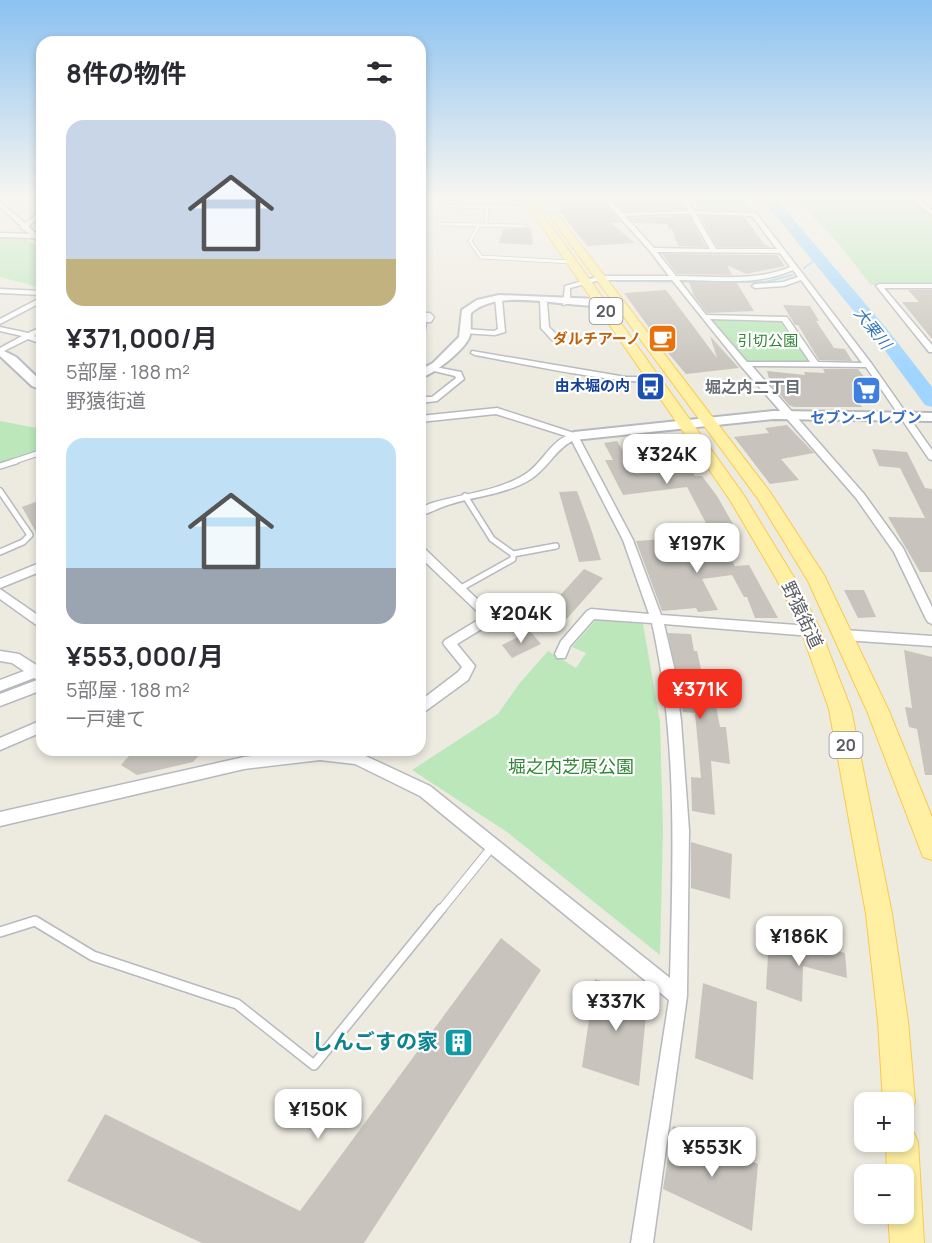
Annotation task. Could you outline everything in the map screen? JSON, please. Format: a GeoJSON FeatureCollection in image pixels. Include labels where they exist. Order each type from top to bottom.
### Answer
{"type":"FeatureCollection","features":[{"type":"Feature","properties":{"kind":"main road","name":"野猿街道"},"geometry":{"type":"LineString","coordinates":[[568,257],[597,282],[599,302],[654,379],[696,422],[770,506],[817,580],[844,635],[903,772],[932,849]]}},
{"type":"Feature","properties":{"kind":"main road","name":"野猿街道"},"geometry":{"type":"LineString","coordinates":[[577,257],[696,422],[743,508],[786,579],[811,631],[840,709],[879,914],[893,1021],[898,1092]]}},
{"type":"Feature","properties":{"kind":"main road"},"geometry":{"type":"LineString","coordinates":[[902,1152],[907,1243]]}},
{"type":"Feature","properties":{"kind":"street"},"geometry":{"type":"LineString","coordinates":[[657,257],[678,286],[744,364],[847,479],[888,533],[911,573],[932,619]]}},
{"type":"Feature","properties":{"kind":"street"},"geometry":{"type":"LineString","coordinates":[[785,257],[910,417],[932,458]]}},
{"type":"Feature","properties":{"kind":"street"},"geometry":{"type":"LineString","coordinates":[[566,303],[565,289],[597,282],[673,278],[758,278],[780,274],[793,268]]}},
{"type":"Feature","properties":{"kind":"street"},"geometry":{"type":"LineString","coordinates":[[597,282],[678,286],[776,285],[801,278]]}},
{"type":"Feature","properties":{"kind":"street"},"geometry":{"type":"LineString","coordinates":[[932,286],[879,286],[932,350]]}},
{"type":"Feature","properties":{"kind":"street"},"geometry":{"type":"LineString","coordinates":[[0,291],[36,292]]}},
{"type":"Feature","properties":{"kind":"street"},"geometry":{"type":"LineString","coordinates":[[426,372],[461,341],[465,331],[465,315],[468,310],[481,302],[498,298],[566,303],[599,302]]}},
{"type":"Feature","properties":{"kind":"street"},"geometry":{"type":"LineString","coordinates":[[465,331],[495,333],[502,330],[498,298]]}},
{"type":"Feature","properties":{"kind":"street"},"geometry":{"type":"LineString","coordinates":[[0,322],[36,302]]}},
{"type":"Feature","properties":{"kind":"street"},"geometry":{"type":"LineString","coordinates":[[543,302],[545,328],[555,338]]}},
{"type":"Feature","properties":{"kind":"street"},"geometry":{"type":"LineString","coordinates":[[704,317],[784,319],[816,365]]}},
{"type":"Feature","properties":{"kind":"street"},"geometry":{"type":"LineString","coordinates":[[0,329],[36,339]]}},
{"type":"Feature","properties":{"kind":"street"},"geometry":{"type":"LineString","coordinates":[[0,351],[36,332]]}},
{"type":"Feature","properties":{"kind":"street"},"geometry":{"type":"LineString","coordinates":[[0,351],[12,357],[36,382]]}},
{"type":"Feature","properties":{"kind":"street"},"geometry":{"type":"LineString","coordinates":[[475,353],[626,379],[654,379]]}},
{"type":"Feature","properties":{"kind":"street"},"geometry":{"type":"LineString","coordinates":[[744,364],[868,365]]}},
{"type":"Feature","properties":{"kind":"street"},"geometry":{"type":"LineString","coordinates":[[426,400],[434,399],[460,379],[458,374],[433,368]]}},
{"type":"Feature","properties":{"kind":"street"},"geometry":{"type":"LineString","coordinates":[[426,418],[497,411],[574,436],[628,540],[657,621],[668,667],[673,710],[681,830],[678,996],[642,1243]]}},
{"type":"Feature","properties":{"kind":"street"},"geometry":{"type":"LineString","coordinates":[[426,511],[465,496],[506,488],[528,477],[560,441],[574,436],[696,422],[790,415],[932,417]]}},
{"type":"Feature","properties":{"kind":"street"},"geometry":{"type":"LineString","coordinates":[[426,556],[491,618],[448,643],[469,666],[463,676],[426,699]]}},
{"type":"Feature","properties":{"kind":"street"},"geometry":{"type":"LineString","coordinates":[[0,584],[36,569]]}},
{"type":"Feature","properties":{"kind":"street"},"geometry":{"type":"LineString","coordinates":[[0,593],[36,620]]}},
{"type":"Feature","properties":{"kind":"street"},"geometry":{"type":"LineString","coordinates":[[561,654],[565,644],[591,614],[657,621],[811,631]]}},
{"type":"Feature","properties":{"kind":"street"},"geometry":{"type":"LineString","coordinates":[[844,635],[932,641]]}},
{"type":"Feature","properties":{"kind":"street"},"geometry":{"type":"LineString","coordinates":[[0,656],[15,658],[36,675]]}},
{"type":"Feature","properties":{"kind":"street"},"geometry":{"type":"LineString","coordinates":[[0,686],[36,679]]}},
{"type":"Feature","properties":{"kind":"street"},"geometry":{"type":"LineString","coordinates":[[0,700],[36,680]]}},
{"type":"Feature","properties":{"kind":"street"},"geometry":{"type":"LineString","coordinates":[[0,744],[36,729]]}},
{"type":"Feature","properties":{"kind":"street"},"geometry":{"type":"LineString","coordinates":[[0,819],[244,764],[305,756]]}},
{"type":"Feature","properties":{"kind":"street"},"geometry":{"type":"LineString","coordinates":[[357,756],[424,791],[678,996]]}},
{"type":"Feature","properties":{"kind":"lane"},"geometry":{"type":"LineString","coordinates":[[481,257],[571,262]]}},
{"type":"Feature","properties":{"kind":"lane"},"geometry":{"type":"LineString","coordinates":[[0,466],[36,454]]}},
{"type":"Feature","properties":{"kind":"lane"},"geometry":{"type":"LineString","coordinates":[[0,491],[30,535],[23,542],[0,552]]}},
{"type":"Feature","properties":{"kind":"lane"},"geometry":{"type":"LineString","coordinates":[[465,496],[492,539],[513,554],[555,546]]}},
{"type":"Feature","properties":{"kind":"lane"},"geometry":{"type":"LineString","coordinates":[[461,588],[513,559],[513,554]]}},
{"type":"Feature","properties":{"kind":"lane"},"geometry":{"type":"LineString","coordinates":[[0,932],[35,921],[93,956],[237,1004],[314,1065],[493,846]]}},
{"type":"Feature","properties":{"kind":"green space"},"geometry":{"type":"Polygon","coordinates":[[[0,257],[36,257],[36,286],[0,277],[0,257]]]}},
{"type":"Feature","properties":{"kind":"green space"},"geometry":{"type":"Polygon","coordinates":[[[849,257],[932,257],[932,285],[871,285],[849,257]]]}},
{"type":"Feature","properties":{"kind":"green space","name":"引切公園"},"geometry":{"type":"Polygon","coordinates":[[[717,319],[780,321],[809,362],[746,361],[713,322],[717,319]]]}},
{"type":"Feature","properties":{"kind":"green space"},"geometry":{"type":"Polygon","coordinates":[[[0,421],[36,428],[36,451],[0,463],[0,421]]]}},
{"type":"Feature","properties":{"kind":"green space","name":"堀之内芝原公園"},"geometry":{"type":"Polygon","coordinates":[[[596,620],[643,624],[660,722],[663,828],[660,955],[507,832],[412,770],[498,714],[519,684],[548,651],[576,668],[586,653],[572,647],[596,620]]]}},
{"type":"Feature","properties":{"kind":"building"},"geometry":{"type":"Polygon","coordinates":[[[664,257],[778,257],[785,266],[746,274],[727,265],[732,275],[677,274],[664,257]]]}},
{"type":"Feature","properties":{"kind":"building"},"geometry":{"type":"Polygon","coordinates":[[[689,282],[737,283],[754,311],[707,313],[694,296],[689,282]]]}},
{"type":"Feature","properties":{"kind":"building"},"geometry":{"type":"Polygon","coordinates":[[[666,290],[717,358],[710,336],[739,368],[686,374],[624,293],[666,290]]]}},
{"type":"Feature","properties":{"kind":"building"},"geometry":{"type":"Polygon","coordinates":[[[908,290],[932,290],[932,339],[902,302],[919,302],[908,290]]]}},
{"type":"Feature","properties":{"kind":"building"},"geometry":{"type":"Polygon","coordinates":[[[783,305],[810,306],[819,321],[816,321],[834,348],[845,349],[852,361],[819,360],[783,305]]]}},
{"type":"Feature","properties":{"kind":"building"},"geometry":{"type":"Polygon","coordinates":[[[823,369],[858,369],[879,396],[855,396],[862,407],[794,407],[789,405],[770,383],[767,371],[805,375],[804,372],[825,373],[823,369]]]}},
{"type":"Feature","properties":{"kind":"building"},"geometry":{"type":"Polygon","coordinates":[[[787,425],[814,453],[781,459],[799,480],[770,484],[734,437],[769,433],[765,428],[787,425]]]}},
{"type":"Feature","properties":{"kind":"building"},"geometry":{"type":"Polygon","coordinates":[[[617,441],[636,474],[669,470],[671,474],[692,471],[695,476],[702,476],[733,524],[708,527],[687,487],[623,495],[605,460],[613,460],[604,443],[617,441]]]}},
{"type":"Feature","properties":{"kind":"building"},"geometry":{"type":"Polygon","coordinates":[[[872,449],[907,452],[925,488],[932,489],[932,572],[920,572],[888,517],[925,518],[900,468],[879,466],[872,449]]]}},
{"type":"Feature","properties":{"kind":"building"},"geometry":{"type":"Polygon","coordinates":[[[577,491],[601,560],[579,562],[559,492],[577,491]]]}},
{"type":"Feature","properties":{"kind":"building"},"geometry":{"type":"Polygon","coordinates":[[[36,502],[36,532],[22,507],[36,502]]]}},
{"type":"Feature","properties":{"kind":"building"},"geometry":{"type":"Polygon","coordinates":[[[718,535],[735,566],[749,565],[778,618],[755,618],[747,597],[744,597],[732,575],[702,579],[718,610],[698,612],[696,608],[662,611],[636,541],[718,535]]]}},
{"type":"Feature","properties":{"kind":"building"},"geometry":{"type":"Polygon","coordinates":[[[584,569],[603,578],[563,623],[544,613],[584,569]]]}},
{"type":"Feature","properties":{"kind":"building"},"geometry":{"type":"Polygon","coordinates":[[[844,590],[864,590],[876,617],[858,618],[844,590]]]}},
{"type":"Feature","properties":{"kind":"building"},"geometry":{"type":"Polygon","coordinates":[[[530,631],[541,644],[512,658],[502,645],[530,631]]]}},
{"type":"Feature","properties":{"kind":"building"},"geometry":{"type":"Polygon","coordinates":[[[668,633],[691,634],[707,696],[714,696],[720,727],[726,727],[730,764],[711,761],[715,815],[692,811],[691,777],[701,778],[695,713],[683,712],[668,633]]]}},
{"type":"Feature","properties":{"kind":"building"},"geometry":{"type":"Polygon","coordinates":[[[904,650],[932,657],[932,775],[925,775],[917,729],[909,727],[905,707],[912,708],[904,650]]]}},
{"type":"Feature","properties":{"kind":"building"},"geometry":{"type":"Polygon","coordinates":[[[129,756],[198,756],[193,762],[137,775],[121,765],[129,756]]]}},
{"type":"Feature","properties":{"kind":"building"},"geometry":{"type":"Polygon","coordinates":[[[691,842],[732,854],[730,899],[691,888],[691,842]]]}},
{"type":"Feature","properties":{"kind":"building","name":"しんごすの家"},"geometry":{"type":"Polygon","coordinates":[[[501,938],[541,970],[364,1243],[202,1243],[67,1181],[105,1114],[300,1211],[501,938]]]}},
{"type":"Feature","properties":{"kind":"building"},"geometry":{"type":"Polygon","coordinates":[[[769,939],[816,955],[816,945],[845,953],[847,978],[803,966],[802,1002],[766,989],[769,939]]]}},
{"type":"Feature","properties":{"kind":"building"},"geometry":{"type":"Polygon","coordinates":[[[595,979],[648,995],[639,1086],[582,1067],[595,979]]]}},
{"type":"Feature","properties":{"kind":"building"},"geometry":{"type":"Polygon","coordinates":[[[703,983],[757,1002],[753,1080],[695,1058],[703,983]]]}},
{"type":"Feature","properties":{"kind":"building"},"geometry":{"type":"Polygon","coordinates":[[[673,1126],[758,1164],[752,1231],[663,1189],[673,1126]]]}},
{"type":"Feature","properties":{"kind":"waterway","name":"大栗川"},"geometry":{"type":"LineString","coordinates":[[817,257],[881,333],[932,401]]}},
{"type":"Feature","properties":{"kind":"waterway"},"geometry":{"type":"LineString","coordinates":[[804,268],[818,258]]}},
{"type":"Feature","properties":{"kind":"waterway"},"geometry":{"type":"LineString","coordinates":[[617,281],[766,282],[792,275]]}},
{"type":"Feature","properties":{"kind":"place","name":"ダルチアーノ"},"geometry":{"type":"Point","coordinates":[662,339]}},
{"type":"Feature","properties":{"kind":"place","name":"由木堀の内"},"geometry":{"type":"Point","coordinates":[651,386]}},
{"type":"Feature","properties":{"kind":"place","name":"セブン-イレブン"},"geometry":{"type":"Point","coordinates":[866,391]}},
{"type":"Feature","properties":{"kind":"place","name":"しんごすの家"},"geometry":{"type":"Point","coordinates":[459,1042]}},
{"type":"Feature","properties":{"kind":"district","name":"堀之内二丁目"},"geometry":{"type":"Point","coordinates":[753,387]}}]}
